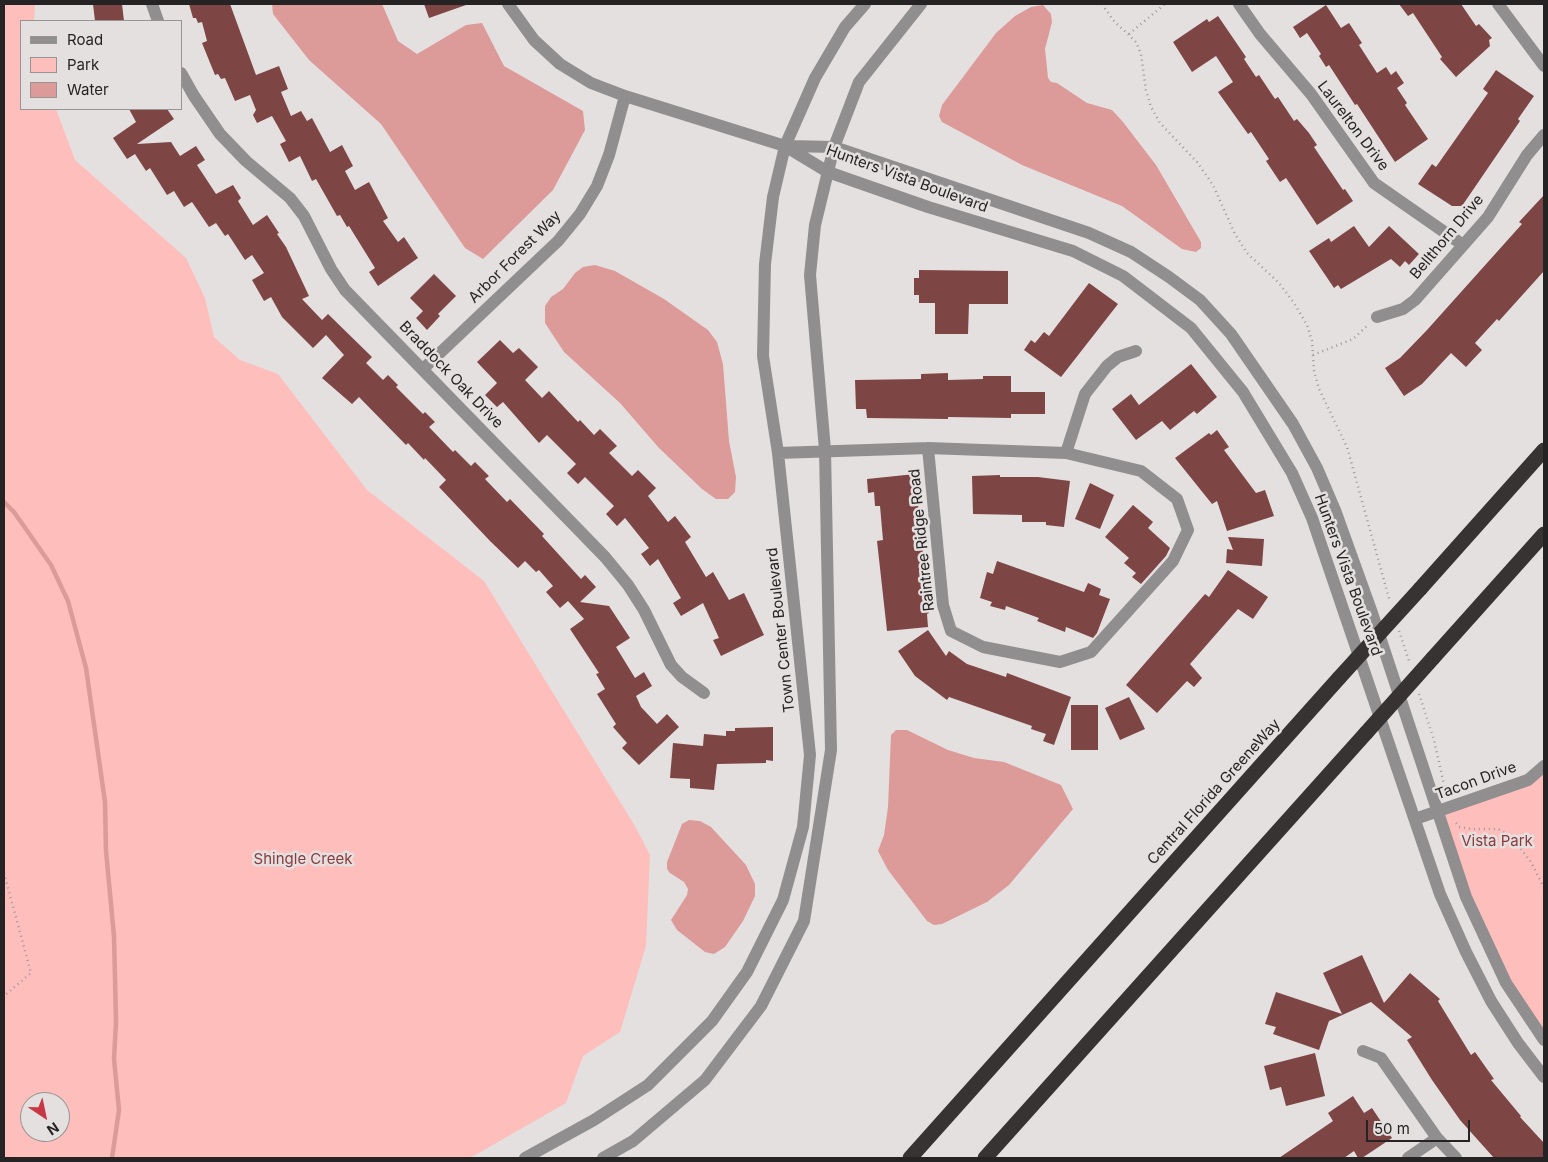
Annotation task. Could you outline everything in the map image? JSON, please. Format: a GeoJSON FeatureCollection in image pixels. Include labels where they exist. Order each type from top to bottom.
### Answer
{"type":"FeatureCollection","features":[{"type":"Feature","properties":{"kind":"highway","name":"Central Florida GreeneWay"},"geometry":{"type":"LineString","coordinates":[[910,1158],[1544,450]]}},
{"type":"Feature","properties":{"kind":"highway"},"geometry":{"type":"LineString","coordinates":[[985,1158],[1544,534]]}},
{"type":"Feature","properties":{"kind":"street"},"geometry":{"type":"LineString","coordinates":[[152,4],[158,20]]}},
{"type":"Feature","properties":{"kind":"street"},"geometry":{"type":"LineString","coordinates":[[508,4],[534,40],[560,64],[591,83],[625,96],[785,146]]}},
{"type":"Feature","properties":{"kind":"street","name":"Town Center Boulevard"},"geometry":{"type":"LineString","coordinates":[[525,1158],[594,1120],[648,1084],[712,1021],[747,972],[782,900],[803,827],[810,755],[778,453],[764,356],[765,273],[772,197],[785,146],[815,78],[845,26],[865,4]]}},
{"type":"Feature","properties":{"kind":"street"},"geometry":{"type":"LineString","coordinates":[[603,1158],[632,1141],[705,1080],[761,1006],[804,921],[831,750],[825,450],[810,275],[814,225],[834,147],[859,82],[921,4]]}},
{"type":"Feature","properties":{"kind":"street","name":"Laurelton Drive"},"geometry":{"type":"LineString","coordinates":[[1239,4],[1260,34],[1310,94],[1374,183],[1463,245]]}},
{"type":"Feature","properties":{"kind":"street"},"geometry":{"type":"LineString","coordinates":[[1498,4],[1544,66]]}},
{"type":"Feature","properties":{"kind":"street","name":"Braddock Oak Drive"},"geometry":{"type":"LineString","coordinates":[[182,75],[220,134],[246,161],[290,198],[304,216],[331,269],[346,290],[605,557],[628,585],[644,610],[671,665],[682,677],[704,693]]}},
{"type":"Feature","properties":{"kind":"street","name":"Arbor Forest Way"},"geometry":{"type":"LineString","coordinates":[[423,369],[558,241],[580,214],[597,186],[609,155],[625,96]]}},
{"type":"Feature","properties":{"kind":"street","name":"Bellthorn Drive"},"geometry":{"type":"LineString","coordinates":[[1377,317],[1403,309],[1415,300],[1488,217],[1527,155],[1544,135]]}},
{"type":"Feature","properties":{"kind":"street","name":"Hunters Vista Boulevard"},"geometry":{"type":"LineString","coordinates":[[785,146],[834,147],[1037,213],[1098,236],[1131,252],[1169,277],[1200,300],[1231,334],[1293,424],[1335,510],[1443,811],[1466,897],[1506,983],[1544,1040]]}},
{"type":"Feature","properties":{"kind":"street","name":"Hunters Vista Boulevard"},"geometry":{"type":"LineString","coordinates":[[785,146],[828,172],[928,208],[1073,251],[1123,276],[1191,328],[1243,392],[1277,446],[1312,518],[1440,894],[1490,1001],[1518,1043],[1544,1077]]}},
{"type":"Feature","properties":{"kind":"street"},"geometry":{"type":"LineString","coordinates":[[1066,453],[1085,394],[1107,366],[1118,357],[1136,351]]}},
{"type":"Feature","properties":{"kind":"street","name":"Raintree Ridge Road"},"geometry":{"type":"LineString","coordinates":[[778,453],[928,448],[1066,453],[1142,471],[1177,499],[1188,530],[1173,561],[1091,652],[1060,662],[982,648],[951,631],[943,605],[928,448]]}},
{"type":"Feature","properties":{"kind":"street","name":"Tacon Drive"},"geometry":{"type":"LineString","coordinates":[[1415,819],[1443,811],[1528,780],[1544,766]]}},
{"type":"Feature","properties":{"kind":"street"},"geometry":{"type":"LineString","coordinates":[[1363,1052],[1381,1058],[1437,1138],[1456,1158]]}},
{"type":"Feature","properties":{"kind":"street"},"geometry":{"type":"LineString","coordinates":[[1408,1158],[1437,1138]]}},
{"type":"Feature","properties":{"kind":"path"},"geometry":{"type":"LineString","coordinates":[[1102,4],[1113,20],[1136,42],[1141,54],[1146,90],[1151,106],[1160,123],[1197,162],[1213,185],[1235,234],[1247,253],[1279,283],[1294,303],[1312,341],[1320,389],[1347,447],[1390,602]]}},
{"type":"Feature","properties":{"kind":"path"},"geometry":{"type":"LineString","coordinates":[[1129,34],[1165,4]]}},
{"type":"Feature","properties":{"kind":"path"},"geometry":{"type":"LineString","coordinates":[[1313,355],[1353,339],[1377,317]]}},
{"type":"Feature","properties":{"kind":"path"},"geometry":{"type":"LineString","coordinates":[[1399,630],[1411,668]]}},
{"type":"Feature","properties":{"kind":"path"},"geometry":{"type":"LineString","coordinates":[[1418,692],[1442,771],[1443,811],[1459,826],[1498,829],[1511,836],[1531,862],[1544,888]]}},
{"type":"Feature","properties":{"kind":"path"},"geometry":{"type":"LineString","coordinates":[[4,873],[31,973],[4,996]]}},
{"type":"Feature","properties":{"kind":"green space","name":"Shingle Creek"},"geometry":{"type":"Polygon","coordinates":[[[4,4],[35,4],[34,20],[20,20],[20,110],[56,110],[75,160],[186,258],[205,298],[214,337],[240,360],[278,374],[367,490],[484,581],[635,826],[650,855],[646,946],[620,1032],[583,1056],[566,1103],[470,1158],[4,1158],[4,4]]]}},
{"type":"Feature","properties":{"kind":"green space","name":"Vista Park"},"geometry":{"type":"Polygon","coordinates":[[[1544,766],[1544,1040],[1506,983],[1437,813],[1544,766]]]}},
{"type":"Feature","properties":{"kind":"water"},"geometry":{"type":"Polygon","coordinates":[[[272,4],[382,4],[398,41],[417,54],[466,25],[482,23],[504,66],[583,111],[585,130],[553,190],[483,259],[465,248],[381,124],[309,60],[273,14],[272,4]]]}},
{"type":"Feature","properties":{"kind":"water"},"geometry":{"type":"Polygon","coordinates":[[[1043,5],[1051,14],[1052,22],[1045,49],[1048,78],[1051,82],[1057,83],[1087,103],[1112,110],[1123,122],[1156,165],[1201,242],[1201,248],[1196,252],[1182,249],[1122,206],[1022,165],[942,122],[939,116],[942,105],[996,33],[1015,16],[1031,7],[1043,5]]]}},
{"type":"Feature","properties":{"kind":"water"},"geometry":{"type":"Polygon","coordinates":[[[595,265],[615,271],[664,299],[708,330],[717,342],[723,364],[729,441],[736,477],[735,492],[728,499],[716,499],[702,489],[659,448],[620,403],[564,352],[545,323],[545,306],[551,297],[563,289],[575,273],[583,267],[595,265]]]}},
{"type":"Feature","properties":{"kind":"water"},"geometry":{"type":"Polygon","coordinates":[[[896,730],[907,730],[948,750],[974,758],[1004,762],[1061,785],[1073,809],[1009,885],[987,902],[942,924],[934,925],[927,921],[888,870],[878,851],[884,835],[888,807],[891,735],[896,730]]]}},
{"type":"Feature","properties":{"kind":"water"},"geometry":{"type":"Polygon","coordinates":[[[689,820],[700,821],[711,827],[746,865],[755,884],[755,896],[743,921],[725,947],[714,954],[705,952],[677,930],[671,920],[687,895],[688,889],[684,882],[670,873],[667,869],[667,862],[682,824],[689,820]]]}},
{"type":"Feature","properties":{"kind":"building"},"geometry":{"type":"Polygon","coordinates":[[[93,4],[122,4],[124,20],[95,20],[93,4]]]}},
{"type":"Feature","properties":{"kind":"building"},"geometry":{"type":"Polygon","coordinates":[[[189,4],[230,4],[256,75],[279,66],[288,89],[281,92],[291,116],[301,111],[307,121],[312,118],[330,152],[342,145],[353,166],[345,171],[355,190],[369,182],[388,218],[383,221],[398,242],[404,237],[418,258],[378,286],[369,272],[375,268],[349,226],[347,227],[340,215],[337,216],[316,179],[312,181],[300,156],[289,162],[280,144],[286,141],[272,116],[257,123],[253,115],[256,110],[250,95],[235,101],[225,78],[221,79],[218,74],[215,75],[202,43],[207,41],[202,22],[198,23],[196,18],[193,18],[189,4]]]}},
{"type":"Feature","properties":{"kind":"building"},"geometry":{"type":"Polygon","coordinates":[[[424,4],[466,4],[466,5],[429,18],[424,4]]]}},
{"type":"Feature","properties":{"kind":"building"},"geometry":{"type":"Polygon","coordinates":[[[1399,4],[1461,4],[1476,26],[1479,24],[1492,38],[1489,40],[1490,46],[1456,77],[1440,59],[1442,57],[1413,13],[1408,16],[1399,4]]]}},
{"type":"Feature","properties":{"kind":"building"},"geometry":{"type":"Polygon","coordinates":[[[1326,5],[1341,28],[1349,23],[1362,43],[1359,45],[1377,73],[1386,67],[1391,75],[1396,71],[1404,83],[1397,88],[1407,103],[1405,105],[1428,139],[1395,162],[1329,65],[1326,67],[1319,56],[1321,54],[1307,33],[1300,38],[1293,27],[1326,5]]]}},
{"type":"Feature","properties":{"kind":"building"},"geometry":{"type":"Polygon","coordinates":[[[1218,16],[1246,57],[1244,59],[1256,77],[1259,75],[1275,99],[1278,97],[1294,121],[1297,119],[1309,133],[1317,145],[1314,147],[1343,190],[1345,189],[1353,201],[1317,225],[1286,178],[1280,182],[1266,161],[1269,159],[1251,132],[1248,134],[1218,92],[1233,82],[1216,56],[1192,72],[1173,42],[1207,19],[1209,22],[1218,16]]]}},
{"type":"Feature","properties":{"kind":"building"},"geometry":{"type":"Polygon","coordinates":[[[1496,70],[1534,96],[1518,119],[1520,121],[1462,206],[1452,206],[1418,184],[1432,164],[1436,167],[1488,93],[1483,89],[1496,70]]]}},
{"type":"Feature","properties":{"kind":"building"},"geometry":{"type":"Polygon","coordinates":[[[130,110],[168,110],[174,119],[137,144],[171,142],[180,156],[196,146],[205,160],[197,165],[216,194],[233,185],[241,198],[238,201],[253,225],[267,215],[279,233],[277,234],[286,247],[309,296],[302,299],[322,320],[328,314],[372,357],[366,363],[383,380],[388,375],[398,385],[396,387],[423,414],[425,412],[435,422],[429,427],[453,452],[455,450],[471,466],[475,462],[489,476],[485,479],[507,502],[510,499],[544,534],[542,536],[581,579],[585,575],[596,587],[580,602],[609,606],[630,638],[616,647],[635,678],[644,672],[652,686],[636,696],[641,707],[657,724],[667,714],[679,727],[639,765],[622,748],[627,743],[613,727],[616,724],[597,694],[605,689],[596,674],[599,673],[570,629],[584,619],[568,601],[560,608],[546,592],[553,586],[539,570],[536,572],[525,561],[518,568],[490,541],[439,487],[446,480],[408,443],[406,445],[359,397],[352,404],[322,378],[344,355],[326,335],[313,348],[282,317],[271,297],[264,301],[252,280],[264,273],[252,255],[245,260],[228,234],[225,236],[216,223],[209,227],[192,202],[184,207],[174,191],[167,195],[150,168],[146,171],[135,154],[127,159],[113,138],[136,122],[130,110]]]}},
{"type":"Feature","properties":{"kind":"building"},"geometry":{"type":"Polygon","coordinates":[[[1544,195],[1544,271],[1499,321],[1497,319],[1475,343],[1482,350],[1466,367],[1451,353],[1422,384],[1404,396],[1385,368],[1400,358],[1427,330],[1522,224],[1519,222],[1544,195]]]}},
{"type":"Feature","properties":{"kind":"building"},"geometry":{"type":"Polygon","coordinates":[[[1354,226],[1369,247],[1389,226],[1419,254],[1409,265],[1405,261],[1400,267],[1391,259],[1341,289],[1338,285],[1334,288],[1309,251],[1329,238],[1331,242],[1354,226]]]}},
{"type":"Feature","properties":{"kind":"building"},"geometry":{"type":"Polygon","coordinates":[[[919,270],[1008,271],[1008,304],[969,304],[968,334],[935,334],[935,303],[919,303],[919,295],[914,295],[914,278],[919,278],[919,270]]]}},
{"type":"Feature","properties":{"kind":"building"},"geometry":{"type":"Polygon","coordinates":[[[434,274],[456,296],[438,314],[440,316],[427,330],[416,318],[423,311],[410,298],[434,274]]]}},
{"type":"Feature","properties":{"kind":"building"},"geometry":{"type":"Polygon","coordinates":[[[1089,283],[1118,304],[1061,377],[1024,350],[1031,340],[1035,343],[1044,332],[1049,336],[1089,283]]]}},
{"type":"Feature","properties":{"kind":"building"},"geometry":{"type":"Polygon","coordinates":[[[500,340],[513,353],[519,348],[538,367],[525,380],[542,398],[549,391],[578,422],[580,420],[594,435],[600,429],[617,446],[609,453],[632,476],[638,470],[656,488],[648,496],[668,522],[675,516],[691,537],[685,542],[706,577],[713,572],[729,600],[744,593],[764,635],[721,656],[713,640],[719,638],[703,603],[681,616],[673,603],[681,598],[658,559],[650,566],[641,554],[649,548],[625,518],[617,526],[606,514],[614,506],[585,477],[578,484],[567,473],[576,464],[547,435],[539,443],[503,402],[497,407],[485,395],[497,383],[477,362],[500,340]]]}},
{"type":"Feature","properties":{"kind":"building"},"geometry":{"type":"Polygon","coordinates":[[[1191,364],[1217,397],[1197,414],[1194,411],[1170,430],[1162,421],[1136,440],[1112,409],[1131,394],[1139,405],[1191,364]]]}},
{"type":"Feature","properties":{"kind":"building"},"geometry":{"type":"Polygon","coordinates":[[[948,373],[948,380],[983,379],[983,376],[1011,376],[1011,392],[1045,392],[1045,414],[1011,414],[1011,418],[867,418],[866,409],[856,409],[855,380],[921,379],[921,374],[948,373]]]}},
{"type":"Feature","properties":{"kind":"building"},"geometry":{"type":"Polygon","coordinates":[[[1217,430],[1229,447],[1224,450],[1256,493],[1265,490],[1274,516],[1227,531],[1217,501],[1212,504],[1175,458],[1209,433],[1211,435],[1217,430]]]}},
{"type":"Feature","properties":{"kind":"building"},"geometry":{"type":"Polygon","coordinates":[[[915,474],[929,613],[927,614],[928,627],[887,631],[877,541],[883,540],[880,506],[875,506],[874,492],[868,493],[867,479],[915,474]]]}},
{"type":"Feature","properties":{"kind":"building"},"geometry":{"type":"Polygon","coordinates":[[[1000,475],[1000,477],[1038,477],[1070,481],[1064,527],[1046,525],[1046,522],[1022,522],[1022,515],[973,514],[972,476],[1000,475]]]}},
{"type":"Feature","properties":{"kind":"building"},"geometry":{"type":"Polygon","coordinates":[[[1090,483],[1114,495],[1100,529],[1075,519],[1090,483]]]}},
{"type":"Feature","properties":{"kind":"building"},"geometry":{"type":"Polygon","coordinates":[[[1133,505],[1153,522],[1148,528],[1170,548],[1166,556],[1141,584],[1132,577],[1136,573],[1124,563],[1129,558],[1105,537],[1133,505]]]}},
{"type":"Feature","properties":{"kind":"building"},"geometry":{"type":"Polygon","coordinates":[[[1228,537],[1264,539],[1262,566],[1226,563],[1227,549],[1233,550],[1228,537]]]}},
{"type":"Feature","properties":{"kind":"building"},"geometry":{"type":"Polygon","coordinates":[[[997,561],[1084,592],[1088,583],[1101,589],[1099,595],[1110,599],[1097,633],[1093,638],[1066,627],[1065,632],[1037,621],[1039,618],[1006,606],[1005,610],[990,606],[992,602],[980,598],[987,572],[993,574],[997,561]]]}},
{"type":"Feature","properties":{"kind":"building"},"geometry":{"type":"Polygon","coordinates":[[[1228,570],[1268,597],[1253,619],[1238,609],[1190,664],[1202,678],[1194,687],[1187,681],[1157,713],[1126,685],[1205,594],[1209,597],[1228,570]]]}},
{"type":"Feature","properties":{"kind":"building"},"geometry":{"type":"Polygon","coordinates":[[[928,630],[946,656],[949,651],[967,664],[1006,677],[1007,673],[1071,697],[1054,745],[1043,741],[1046,734],[1031,729],[1032,726],[949,697],[947,700],[915,676],[898,651],[928,630]]]}},
{"type":"Feature","properties":{"kind":"building"},"geometry":{"type":"Polygon","coordinates":[[[1129,697],[1145,729],[1120,740],[1105,708],[1129,697]]]}},
{"type":"Feature","properties":{"kind":"building"},"geometry":{"type":"Polygon","coordinates":[[[1071,705],[1098,705],[1098,750],[1071,750],[1071,705]]]}},
{"type":"Feature","properties":{"kind":"building"},"geometry":{"type":"Polygon","coordinates":[[[773,727],[773,761],[766,760],[766,763],[717,764],[714,790],[690,788],[690,779],[670,778],[673,743],[703,746],[704,734],[726,736],[726,731],[735,731],[735,728],[773,727]]]}},
{"type":"Feature","properties":{"kind":"building"},"geometry":{"type":"Polygon","coordinates":[[[1362,955],[1384,1003],[1410,973],[1440,999],[1438,1001],[1471,1055],[1475,1052],[1494,1079],[1491,1080],[1520,1117],[1544,1143],[1544,1158],[1494,1158],[1460,1120],[1432,1080],[1407,1040],[1412,1037],[1371,1002],[1329,1021],[1319,1050],[1273,1034],[1276,1027],[1265,1024],[1276,992],[1342,1014],[1323,973],[1362,955]]]}},
{"type":"Feature","properties":{"kind":"building"},"geometry":{"type":"Polygon","coordinates":[[[1315,1053],[1325,1096],[1286,1106],[1281,1087],[1270,1090],[1264,1066],[1315,1053]]]}},
{"type":"Feature","properties":{"kind":"building"},"geometry":{"type":"Polygon","coordinates":[[[1353,1096],[1364,1113],[1372,1108],[1392,1138],[1362,1158],[1358,1158],[1354,1151],[1344,1158],[1279,1158],[1333,1121],[1328,1113],[1353,1096]]]}},
{"type":"Feature","properties":{"kind":"waterway","name":"Shingle Creek"},"geometry":{"type":"LineString","coordinates":[[4,502],[14,512],[51,565],[68,601],[86,668],[105,802],[106,851],[114,936],[116,1022],[114,1059],[119,1110],[112,1158]]}}]}
